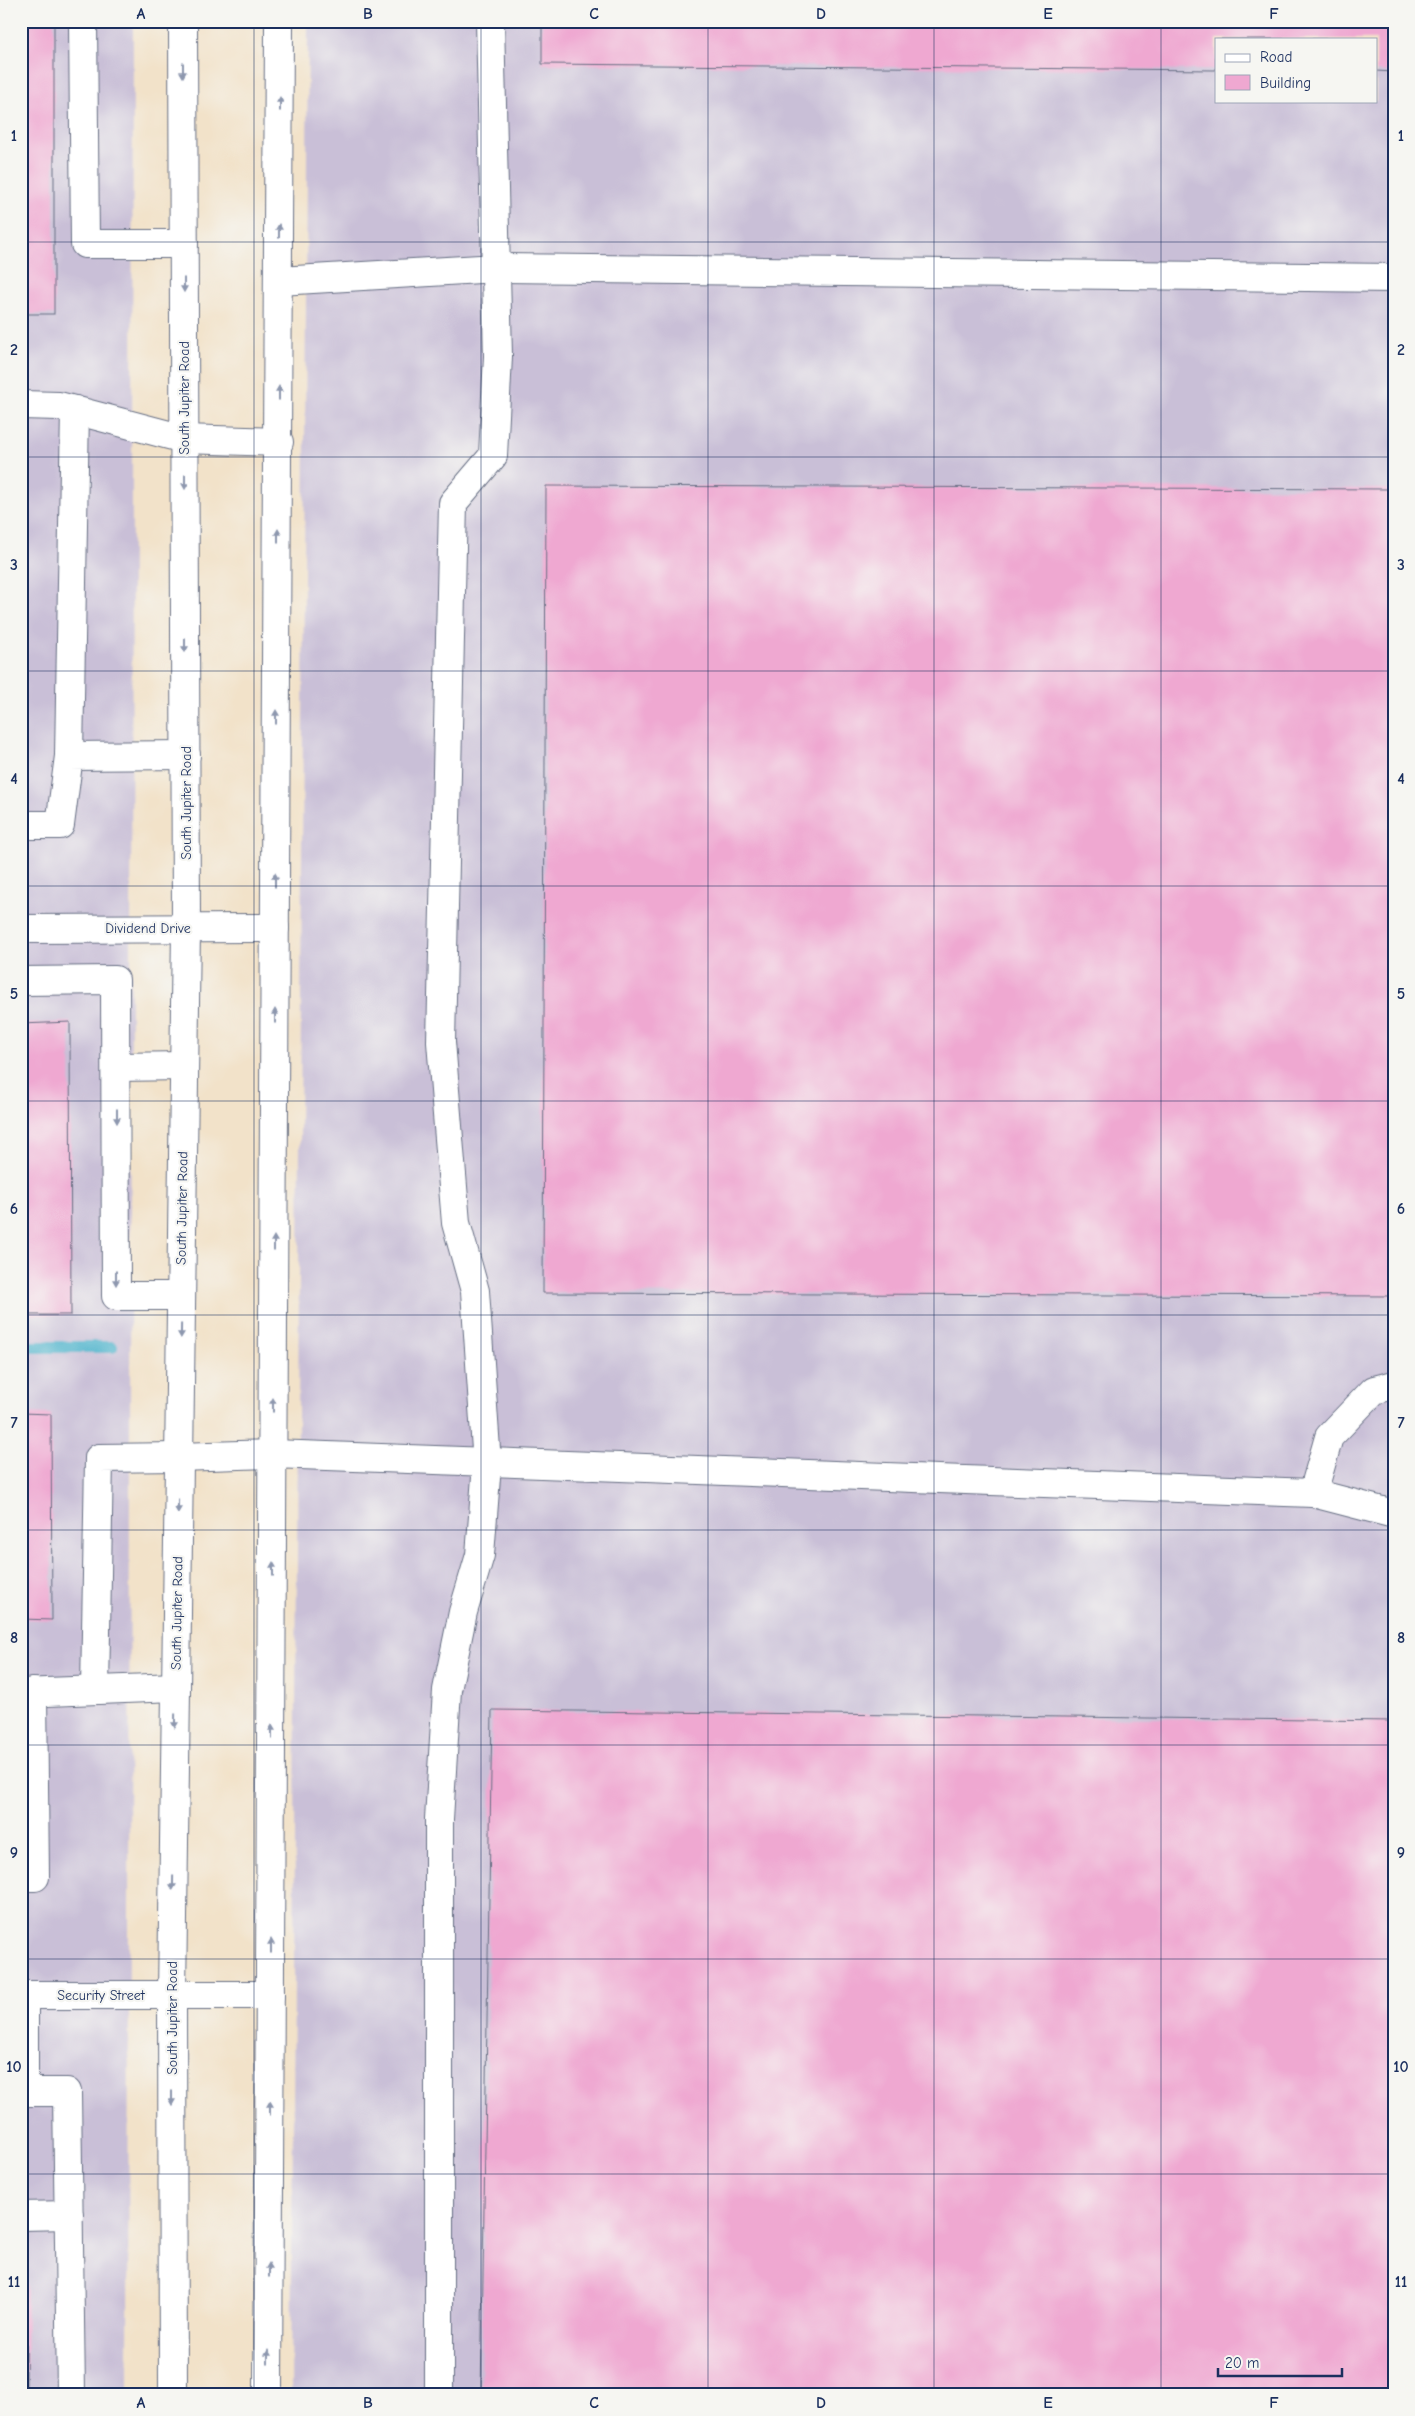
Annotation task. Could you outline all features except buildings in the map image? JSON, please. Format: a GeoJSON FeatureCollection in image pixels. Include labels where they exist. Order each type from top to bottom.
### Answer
{"type":"FeatureCollection","features":[{"type":"Feature","properties":{"kind":"main road"},"geometry":{"type":"LineString","coordinates":[[83,21],[85,244],[184,244]]}},
{"type":"Feature","properties":{"kind":"main road","name":"South Jupiter Road"},"geometry":{"type":"LineString","coordinates":[[173,2395],[172,1995],[186,928],[183,21]]}},
{"type":"Feature","properties":{"kind":"main road"},"geometry":{"type":"LineString","coordinates":[[268,2395],[279,21]]}},
{"type":"Feature","properties":{"kind":"main road"},"geometry":{"type":"LineString","coordinates":[[439,2395],[440,1810],[447,1690],[463,1612],[480,1555],[487,1464],[475,1291],[456,1223],[441,1042],[453,503],[493,456],[498,356],[490,21]]}},
{"type":"Feature","properties":{"kind":"main road"},"geometry":{"type":"LineString","coordinates":[[279,281],[497,268],[1394,278]]}},
{"type":"Feature","properties":{"kind":"main road"},"geometry":{"type":"LineString","coordinates":[[21,405],[59,406],[184,439],[278,442]]}},
{"type":"Feature","properties":{"kind":"main road"},"geometry":{"type":"LineString","coordinates":[[21,825],[60,825],[69,756],[75,410]]}},
{"type":"Feature","properties":{"kind":"main road"},"geometry":{"type":"LineString","coordinates":[[69,756],[186,754]]}},
{"type":"Feature","properties":{"kind":"main road","name":"Dividend Drive"},"geometry":{"type":"LineString","coordinates":[[21,929],[275,928]]}},
{"type":"Feature","properties":{"kind":"main road"},"geometry":{"type":"LineString","coordinates":[[21,981],[115,980],[117,1067],[116,1296],[181,1296]]}},
{"type":"Feature","properties":{"kind":"main road"},"geometry":{"type":"LineString","coordinates":[[117,1067],[184,1066]]}},
{"type":"Feature","properties":{"kind":"main road"},"geometry":{"type":"LineString","coordinates":[[1312,1492],[1329,1437],[1374,1390],[1394,1385]]}},
{"type":"Feature","properties":{"kind":"main road"},"geometry":{"type":"LineString","coordinates":[[95,1690],[98,1458],[273,1454],[487,1464],[1312,1492],[1394,1514]]}},
{"type":"Feature","properties":{"kind":"main road"},"geometry":{"type":"LineString","coordinates":[[21,1877],[35,1877],[27,1692],[176,1687]]}},
{"type":"Feature","properties":{"kind":"main road"},"geometry":{"type":"LineString","coordinates":[[23,1994],[22,2092],[67,2092],[71,2395]]}},
{"type":"Feature","properties":{"kind":"main road","name":"Security Street"},"geometry":{"type":"LineString","coordinates":[[23,1994],[270,1995]]}},
{"type":"Feature","properties":{"kind":"main road"},"geometry":{"type":"LineString","coordinates":[[21,2216],[69,2216]]}},
{"type":"Feature","properties":{"kind":"shaded area"},"geometry":{"type":"Polygon","coordinates":[[[21,21],[133,21],[128,2395],[21,2395],[21,21]]]}},
{"type":"Feature","properties":{"kind":"shaded area"},"geometry":{"type":"Polygon","coordinates":[[[308,21],[1394,21],[1394,2395],[291,2395],[308,21]]]}},
{"type":"Feature","properties":{"kind":"waterway"},"geometry":{"type":"LineString","coordinates":[[21,1347],[112,1347]]}}]}
